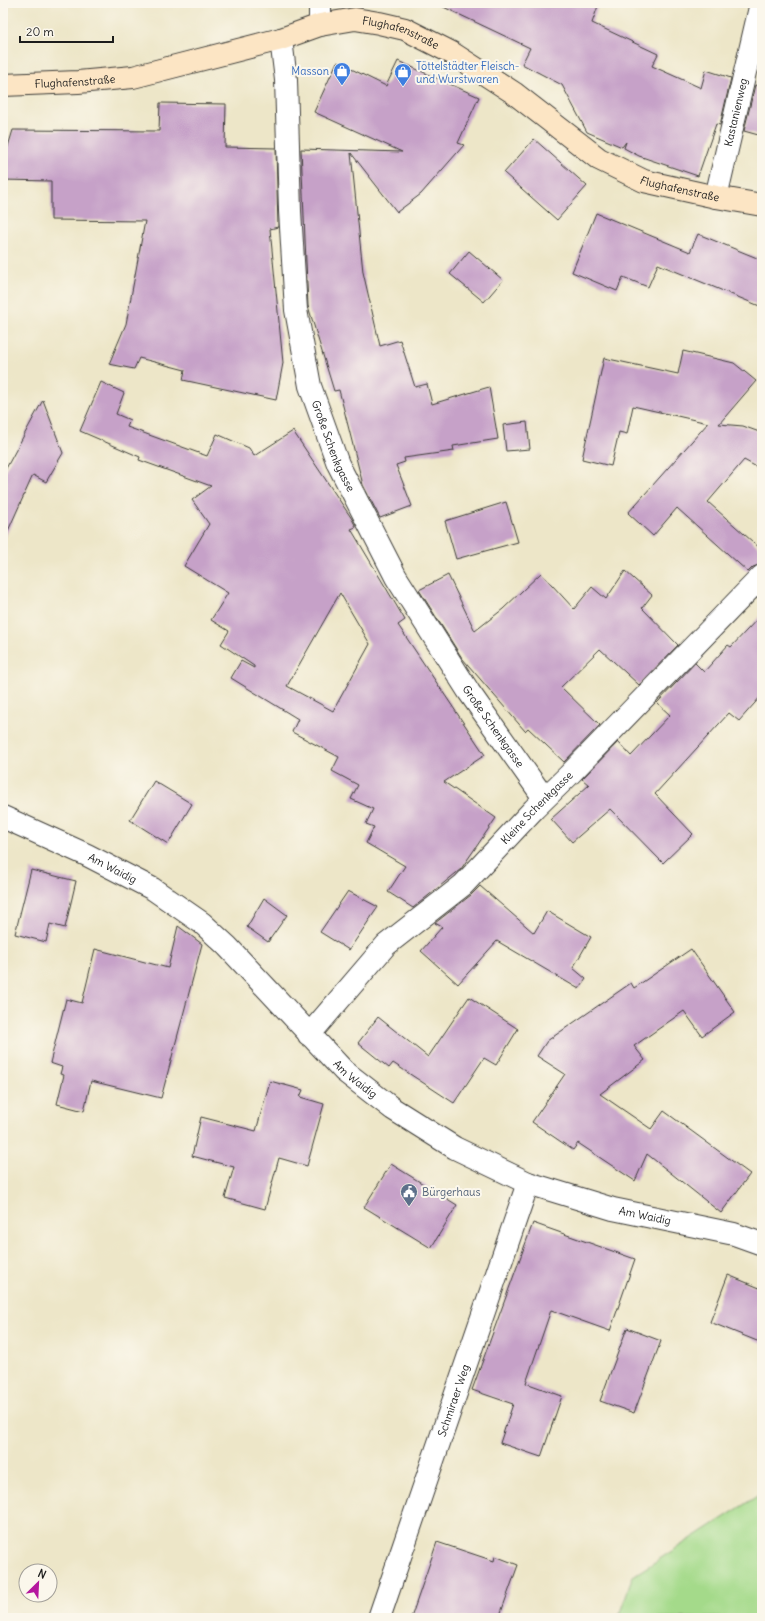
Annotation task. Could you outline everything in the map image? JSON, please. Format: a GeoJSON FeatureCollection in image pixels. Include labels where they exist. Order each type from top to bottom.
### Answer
{"type":"FeatureCollection","features":[{"type":"Feature","properties":{"kind":"street"},"geometry":{"type":"LineString","coordinates":[[320,3],[320,24]]}},
{"type":"Feature","properties":{"kind":"street","name":"Kastanienweg"},"geometry":{"type":"LineString","coordinates":[[716,198],[761,3]]}},
{"type":"Feature","properties":{"kind":"street","name":"Flughafenstraße"},"geometry":{"type":"LineString","coordinates":[[3,85],[78,82],[133,76],[281,39],[320,24],[355,19],[405,29],[452,53],[514,94],[599,159],[644,181],[716,198],[762,205]]}},
{"type":"Feature","properties":{"kind":"street","name":"Große Schenkgasse"},"geometry":{"type":"LineString","coordinates":[[281,39],[286,80],[290,211],[296,310],[310,386],[338,464],[396,577],[469,692],[544,798]]}},
{"type":"Feature","properties":{"kind":"street","name":"Kleine Schenkgasse"},"geometry":{"type":"LineString","coordinates":[[309,1035],[386,945],[463,885],[544,798],[568,776],[762,576]]}},
{"type":"Feature","properties":{"kind":"street","name":"Am Waidig"},"geometry":{"type":"LineString","coordinates":[[3,817],[87,854],[153,889],[202,923],[226,946],[344,1071],[393,1109],[455,1148],[528,1183],[612,1209],[734,1234],[762,1244]]}},
{"type":"Feature","properties":{"kind":"street","name":"Schmiraer Weg"},"geometry":{"type":"LineString","coordinates":[[379,1618],[528,1183]]}},
{"type":"Feature","properties":{"kind":"green space"},"geometry":{"type":"Polygon","coordinates":[[[762,1493],[762,1618],[618,1618],[633,1576],[762,1493]]]}},
{"type":"Feature","properties":{"kind":"building"},"geometry":{"type":"Polygon","coordinates":[[[435,3],[599,3],[592,23],[658,54],[652,66],[701,88],[706,70],[731,78],[720,125],[716,124],[698,176],[639,156],[624,148],[626,142],[622,147],[587,132],[562,85],[522,64],[530,48],[435,3]]]}},
{"type":"Feature","properties":{"kind":"building"},"geometry":{"type":"Polygon","coordinates":[[[398,61],[479,97],[458,143],[464,145],[421,194],[397,212],[351,153],[363,272],[380,346],[400,340],[415,387],[427,384],[432,404],[489,387],[498,439],[453,446],[454,451],[404,458],[405,462],[396,465],[412,506],[380,518],[363,485],[339,390],[334,391],[308,306],[301,149],[402,152],[314,112],[337,62],[386,86],[398,61]]]}},
{"type":"Feature","properties":{"kind":"building"},"geometry":{"type":"Polygon","coordinates":[[[755,85],[762,87],[762,136],[744,131],[755,85]]]}},
{"type":"Feature","properties":{"kind":"building"},"geometry":{"type":"Polygon","coordinates":[[[160,103],[226,104],[225,147],[276,148],[278,227],[270,229],[283,363],[276,400],[183,380],[185,370],[139,358],[134,369],[109,364],[126,324],[145,221],[51,220],[51,181],[3,180],[3,163],[13,130],[159,131],[160,103]]]}},
{"type":"Feature","properties":{"kind":"building"},"geometry":{"type":"Polygon","coordinates":[[[534,139],[587,186],[557,220],[504,173],[534,139]]]}},
{"type":"Feature","properties":{"kind":"building"},"geometry":{"type":"Polygon","coordinates":[[[596,213],[690,252],[698,234],[762,260],[762,307],[658,264],[648,287],[623,277],[617,291],[572,272],[596,213]]]}},
{"type":"Feature","properties":{"kind":"building"},"geometry":{"type":"Polygon","coordinates":[[[469,251],[503,280],[484,302],[450,274],[469,251]]]}},
{"type":"Feature","properties":{"kind":"building"},"geometry":{"type":"Polygon","coordinates":[[[683,351],[734,363],[756,381],[719,424],[743,426],[762,433],[762,470],[744,460],[708,502],[762,550],[762,564],[753,567],[748,572],[677,508],[653,536],[628,513],[708,423],[633,406],[627,434],[619,432],[611,466],[582,459],[604,358],[678,374],[683,351]]]}},
{"type":"Feature","properties":{"kind":"building"},"geometry":{"type":"Polygon","coordinates":[[[101,382],[124,393],[116,414],[130,420],[127,427],[207,456],[217,434],[249,448],[254,456],[293,431],[352,519],[356,527],[351,529],[405,620],[398,625],[485,755],[444,782],[496,818],[461,869],[413,908],[388,892],[405,866],[366,843],[374,827],[366,824],[373,809],[351,799],[358,785],[332,771],[339,757],[292,732],[298,719],[231,678],[241,661],[254,668],[254,666],[221,644],[229,631],[211,620],[228,593],[184,566],[209,524],[192,500],[211,486],[139,460],[140,457],[80,431],[101,382]],[[340,593],[287,686],[333,711],[370,644],[340,593]]]}},
{"type":"Feature","properties":{"kind":"building"},"geometry":{"type":"Polygon","coordinates":[[[43,400],[63,453],[46,482],[33,475],[3,542],[3,474],[43,400]]]}},
{"type":"Feature","properties":{"kind":"building"},"geometry":{"type":"Polygon","coordinates":[[[527,422],[530,449],[506,451],[503,425],[527,422]]]}},
{"type":"Feature","properties":{"kind":"building"},"geometry":{"type":"Polygon","coordinates":[[[506,502],[518,542],[456,559],[445,521],[506,502]]]}},
{"type":"Feature","properties":{"kind":"building"},"geometry":{"type":"Polygon","coordinates":[[[625,571],[652,595],[642,608],[678,645],[639,685],[600,649],[561,687],[600,725],[564,762],[528,728],[525,731],[462,658],[419,590],[448,575],[475,631],[503,609],[541,573],[574,609],[592,587],[606,599],[625,571]]]}},
{"type":"Feature","properties":{"kind":"building"},"geometry":{"type":"Polygon","coordinates":[[[762,614],[762,695],[739,721],[729,713],[655,794],[693,834],[663,863],[610,809],[572,842],[551,819],[589,785],[582,779],[618,742],[631,756],[670,715],[657,703],[695,663],[704,672],[728,645],[731,647],[762,614]]]}},
{"type":"Feature","properties":{"kind":"building"},"geometry":{"type":"Polygon","coordinates":[[[154,781],[192,804],[168,844],[130,820],[154,781]]]}},
{"type":"Feature","properties":{"kind":"building"},"geometry":{"type":"Polygon","coordinates":[[[31,870],[76,881],[65,928],[50,924],[46,942],[15,934],[31,870]]]}},
{"type":"Feature","properties":{"kind":"building"},"geometry":{"type":"Polygon","coordinates":[[[480,886],[534,933],[547,911],[591,937],[573,968],[586,979],[579,989],[497,941],[458,984],[421,951],[442,927],[435,923],[471,895],[480,886]]]}},
{"type":"Feature","properties":{"kind":"building"},"geometry":{"type":"Polygon","coordinates":[[[348,891],[378,907],[349,950],[320,932],[348,891]]]}},
{"type":"Feature","properties":{"kind":"building"},"geometry":{"type":"Polygon","coordinates":[[[264,898],[287,915],[268,942],[247,927],[264,898]]]}},
{"type":"Feature","properties":{"kind":"building"},"geometry":{"type":"Polygon","coordinates":[[[178,926],[202,944],[161,1098],[91,1081],[84,1111],[57,1104],[64,1075],[60,1074],[62,1067],[50,1063],[66,999],[82,1003],[95,949],[168,968],[178,926]]]}},
{"type":"Feature","properties":{"kind":"building"},"geometry":{"type":"Polygon","coordinates":[[[691,949],[735,1012],[702,1036],[684,1011],[634,1046],[645,1060],[600,1094],[651,1129],[664,1111],[750,1174],[721,1213],[647,1154],[635,1181],[578,1143],[573,1150],[532,1122],[565,1074],[537,1056],[547,1041],[631,983],[634,988],[691,949]]]}},
{"type":"Feature","properties":{"kind":"building"},"geometry":{"type":"Polygon","coordinates":[[[469,997],[518,1029],[496,1065],[484,1058],[454,1103],[393,1063],[389,1068],[358,1043],[378,1017],[428,1057],[469,997]]]}},
{"type":"Feature","properties":{"kind":"building"},"geometry":{"type":"Polygon","coordinates":[[[270,1081],[303,1090],[300,1097],[324,1104],[307,1166],[279,1158],[265,1209],[225,1198],[234,1167],[192,1156],[201,1117],[256,1131],[270,1081]]]}},
{"type":"Feature","properties":{"kind":"building"},"geometry":{"type":"Polygon","coordinates":[[[391,1164],[457,1205],[431,1248],[364,1207],[391,1164]]]}},
{"type":"Feature","properties":{"kind":"building"},"geometry":{"type":"Polygon","coordinates":[[[533,1223],[635,1259],[610,1331],[551,1310],[526,1383],[562,1396],[541,1457],[500,1443],[513,1404],[472,1390],[533,1223]]]}},
{"type":"Feature","properties":{"kind":"building"},"geometry":{"type":"Polygon","coordinates":[[[728,1275],[762,1289],[762,1343],[710,1322],[728,1275]]]}},
{"type":"Feature","properties":{"kind":"building"},"geometry":{"type":"Polygon","coordinates":[[[627,1328],[661,1341],[634,1413],[600,1401],[627,1328]]]}},
{"type":"Feature","properties":{"kind":"building"},"geometry":{"type":"Polygon","coordinates":[[[437,1542],[494,1561],[495,1556],[518,1565],[499,1618],[411,1618],[437,1542]]]}},
{"type":"Feature","properties":{"kind":"place","name":"Masson"},"geometry":{"type":"Point","coordinates":[342,86]}},
{"type":"Feature","properties":{"kind":"place","name":"Töttelstädter Fleisch- und Wurstwaren"},"geometry":{"type":"Point","coordinates":[403,87]}},
{"type":"Feature","properties":{"kind":"place","name":"Bürgerhaus"},"geometry":{"type":"Point","coordinates":[409,1207]}}]}
